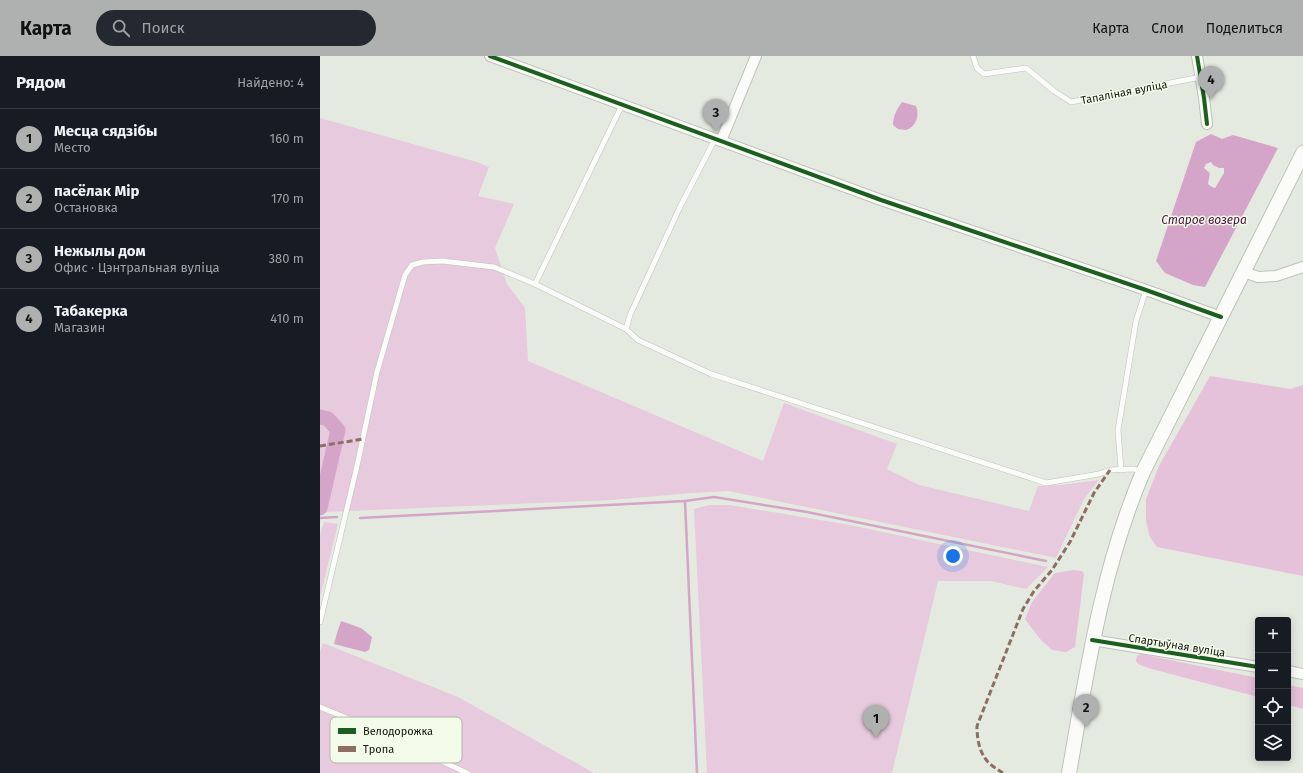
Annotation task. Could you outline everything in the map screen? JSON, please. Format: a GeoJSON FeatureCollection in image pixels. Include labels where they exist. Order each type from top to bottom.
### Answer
{"type":"FeatureCollection","features":[{"type":"Feature","properties":{"kind":"main road"},"geometry":{"type":"LineString","coordinates":[[1069,773],[1092,640],[1122,527],[1143,472],[1303,153]]}},
{"type":"Feature","properties":{"kind":"street"},"geometry":{"type":"LineString","coordinates":[[490,56],[880,200],[1221,317]]}},
{"type":"Feature","properties":{"kind":"street"},"geometry":{"type":"LineString","coordinates":[[718,140],[756,56]]}},
{"type":"Feature","properties":{"kind":"street"},"geometry":{"type":"LineString","coordinates":[[1197,56],[1207,124]]}},
{"type":"Feature","properties":{"kind":"street"},"geometry":{"type":"LineString","coordinates":[[1244,272],[1258,277],[1276,276],[1303,267]]}},
{"type":"Feature","properties":{"kind":"street","name":"Спартыўная вуліца"},"geometry":{"type":"LineString","coordinates":[[1092,640],[1255,667]]}},
{"type":"Feature","properties":{"kind":"street"},"geometry":{"type":"LineString","coordinates":[[1291,672],[1303,674]]}},
{"type":"Feature","properties":{"kind":"lane","name":"Тапаліная вуліца"},"geometry":{"type":"LineString","coordinates":[[972,56],[977,68],[984,74],[1026,68],[1054,92],[1071,102],[1201,78]]}},
{"type":"Feature","properties":{"kind":"lane"},"geometry":{"type":"LineString","coordinates":[[535,284],[622,104]]}},
{"type":"Feature","properties":{"kind":"lane"},"geometry":{"type":"LineString","coordinates":[[626,329],[630,315],[680,207],[718,140]]}},
{"type":"Feature","properties":{"kind":"lane"},"geometry":{"type":"LineString","coordinates":[[320,622],[357,466],[377,372],[405,275],[412,265],[423,262],[442,261],[494,267],[535,284],[626,329],[638,340],[711,374],[1046,483],[1099,474],[1110,470],[1134,469],[1143,472]]}},
{"type":"Feature","properties":{"kind":"lane"},"geometry":{"type":"LineString","coordinates":[[1121,470],[1118,430],[1136,321],[1146,290]]}},
{"type":"Feature","properties":{"kind":"lane"},"geometry":{"type":"LineString","coordinates":[[320,707],[344,717]]}},
{"type":"Feature","properties":{"kind":"lane"},"geometry":{"type":"LineString","coordinates":[[446,763],[467,773]]}},
{"type":"Feature","properties":{"kind":"shaded area"},"geometry":{"type":"Polygon","coordinates":[[[320,118],[477,162],[489,167],[478,196],[514,204],[495,248],[507,284],[525,308],[528,361],[763,461],[784,403],[897,444],[887,469],[919,485],[1029,511],[1038,486],[1061,485],[1099,480],[1084,499],[1056,558],[728,491],[612,500],[325,512],[344,432],[335,418],[329,413],[320,410],[320,118]]]}},
{"type":"Feature","properties":{"kind":"shaded area"},"geometry":{"type":"Polygon","coordinates":[[[1210,376],[1290,389],[1303,385],[1303,576],[1157,547],[1150,537],[1146,521],[1146,499],[1159,466],[1210,376]]]}},
{"type":"Feature","properties":{"kind":"shaded area"},"geometry":{"type":"Polygon","coordinates":[[[320,422],[329,428],[333,437],[320,489],[320,422]]]}},
{"type":"Feature","properties":{"kind":"shaded area"},"geometry":{"type":"Polygon","coordinates":[[[709,505],[730,505],[850,525],[1048,567],[1026,589],[991,581],[938,581],[892,773],[707,773],[694,509],[709,505]]]}},
{"type":"Feature","properties":{"kind":"shaded area"},"geometry":{"type":"Polygon","coordinates":[[[324,522],[338,524],[320,597],[320,535],[324,522]]]}},
{"type":"Feature","properties":{"kind":"shaded area"},"geometry":{"type":"Polygon","coordinates":[[[1073,570],[1082,571],[1084,574],[1075,647],[1066,652],[1052,650],[1040,639],[1025,619],[1032,602],[1055,573],[1073,570]]]}},
{"type":"Feature","properties":{"kind":"shaded area"},"geometry":{"type":"Polygon","coordinates":[[[323,643],[458,697],[594,773],[320,773],[320,652],[323,643]]]}},
{"type":"Feature","properties":{"kind":"shaded area"},"geometry":{"type":"Polygon","coordinates":[[[1141,654],[1255,677],[1255,696],[1148,668],[1138,664],[1136,661],[1137,656],[1141,654]]]}},
{"type":"Feature","properties":{"kind":"shaded area"},"geometry":{"type":"Polygon","coordinates":[[[1291,686],[1303,688],[1303,709],[1291,706],[1291,686]]]}},
{"type":"Feature","properties":{"kind":"water"},"geometry":{"type":"Polygon","coordinates":[[[902,102],[916,106],[918,113],[915,123],[906,130],[898,129],[893,125],[898,107],[902,102]]]}},
{"type":"Feature","properties":{"kind":"water","name":"Старое возера"},"geometry":{"type":"Polygon","coordinates":[[[1211,134],[1222,139],[1233,135],[1278,148],[1205,287],[1193,285],[1165,273],[1156,261],[1196,142],[1211,134]],[[1211,162],[1206,164],[1204,168],[1210,173],[1208,184],[1215,188],[1224,173],[1224,168],[1219,168],[1211,162]]]}},
{"type":"Feature","properties":{"kind":"water"},"geometry":{"type":"Polygon","coordinates":[[[341,621],[361,628],[372,637],[369,650],[365,652],[334,644],[341,621]]]}},
{"type":"Feature","properties":{"kind":"waterway"},"geometry":{"type":"LineString","coordinates":[[320,417],[328,419],[338,430],[320,508]]}},
{"type":"Feature","properties":{"kind":"waterway"},"geometry":{"type":"LineString","coordinates":[[360,518],[685,501],[714,497],[807,512],[1046,561]]}},
{"type":"Feature","properties":{"kind":"waterway"},"geometry":{"type":"LineString","coordinates":[[685,501],[697,773]]}},
{"type":"Feature","properties":{"kind":"waterway"},"geometry":{"type":"LineString","coordinates":[[320,518],[337,517]]}},
{"type":"Feature","properties":{"kind":"marked path"},"geometry":{"type":"LineString","coordinates":[[320,446],[363,439]]}},
{"type":"Feature","properties":{"kind":"marked path"},"geometry":{"type":"LineString","coordinates":[[1003,773],[995,768],[982,754],[978,740],[977,726],[1023,609],[1034,591],[1052,570],[1070,542],[1094,493],[1110,470]]}},
{"type":"Feature","properties":{"kind":"cycle path"},"geometry":{"type":"LineString","coordinates":[[490,56],[881,200],[1221,317]]}},
{"type":"Feature","properties":{"kind":"cycle path"},"geometry":{"type":"LineString","coordinates":[[1197,56],[1207,124]]}},
{"type":"Feature","properties":{"kind":"cycle path"},"geometry":{"type":"LineString","coordinates":[[1092,640],[1255,667]]}},
{"type":"Feature","properties":{"kind":"place","name":"Табакерка"},"geometry":{"type":"Point","coordinates":[1211,99]}},
{"type":"Feature","properties":{"kind":"place","name":"Нежылы дом"},"geometry":{"type":"Point","coordinates":[716,132]}},
{"type":"Feature","properties":{"kind":"place","name":"пасёлак Мір"},"geometry":{"type":"Point","coordinates":[1086,727]}},
{"type":"Feature","properties":{"kind":"place","name":"Месца сядзібы"},"geometry":{"type":"Point","coordinates":[876,738]}}]}
